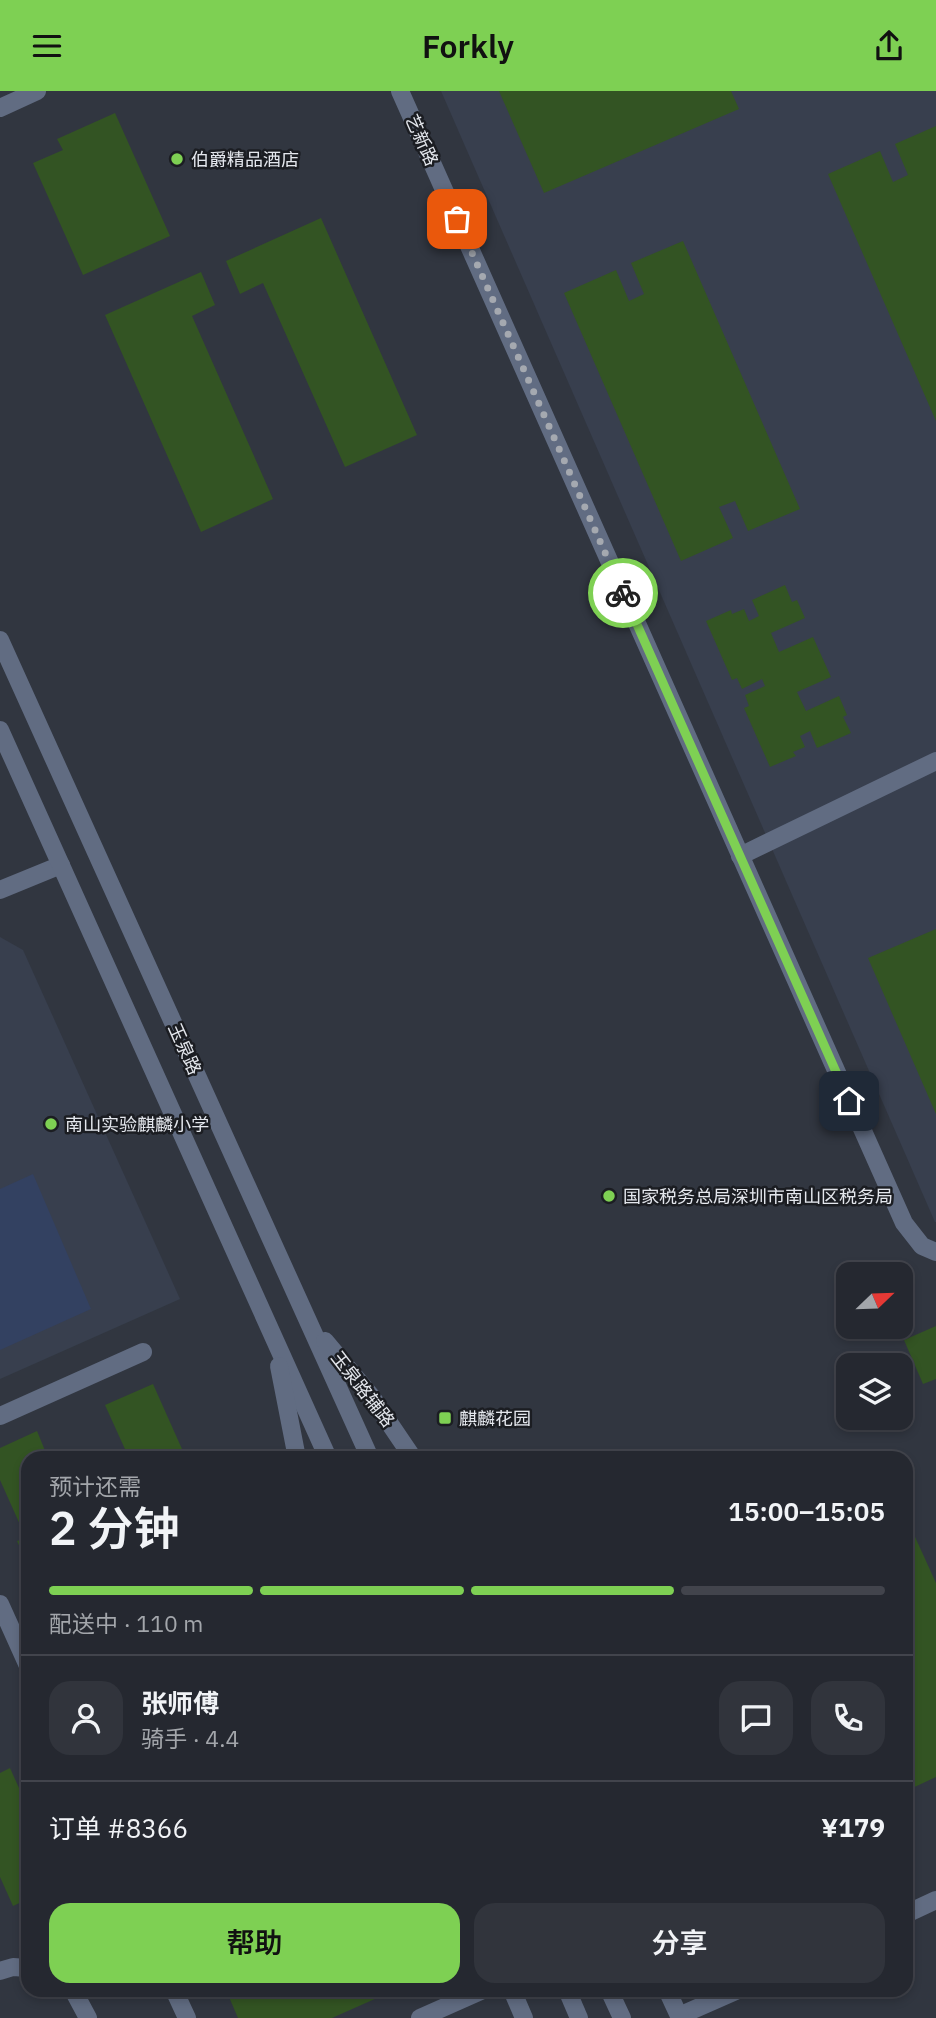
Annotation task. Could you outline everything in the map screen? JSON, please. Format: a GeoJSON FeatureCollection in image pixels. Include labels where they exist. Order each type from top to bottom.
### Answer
{"type":"FeatureCollection","features":[{"type":"Feature","properties":{"kind":"street"},"geometry":{"type":"LineString","coordinates":[[0,108],[37,91]]}},
{"type":"Feature","properties":{"kind":"street","name":"艺新路"},"geometry":{"type":"LineString","coordinates":[[400,91],[904,1223],[922,1246],[936,1252]]}},
{"type":"Feature","properties":{"kind":"street","name":"玉泉路"},"geometry":{"type":"LineString","coordinates":[[0,640],[367,1451]]}},
{"type":"Feature","properties":{"kind":"street"},"geometry":{"type":"LineString","coordinates":[[0,730],[325,1451]]}},
{"type":"Feature","properties":{"kind":"street"},"geometry":{"type":"LineString","coordinates":[[740,856],[936,761]]}},
{"type":"Feature","properties":{"kind":"street"},"geometry":{"type":"LineString","coordinates":[[0,890],[61,865]]}},
{"type":"Feature","properties":{"kind":"street","name":"玉泉路辅路"},"geometry":{"type":"LineString","coordinates":[[309,1323],[371,1396],[409,1451]]}},
{"type":"Feature","properties":{"kind":"street"},"geometry":{"type":"LineString","coordinates":[[274,1339],[295,1451]]}},
{"type":"Feature","properties":{"kind":"street"},"geometry":{"type":"LineString","coordinates":[[0,1416],[143,1352]]}},
{"type":"Feature","properties":{"kind":"street"},"geometry":{"type":"LineString","coordinates":[[0,1604],[21,1650]]}},
{"type":"Feature","properties":{"kind":"street"},"geometry":{"type":"LineString","coordinates":[[913,1911],[936,1900]]}},
{"type":"Feature","properties":{"kind":"street"},"geometry":{"type":"LineString","coordinates":[[0,1971],[21,1968]]}},
{"type":"Feature","properties":{"kind":"street"},"geometry":{"type":"LineString","coordinates":[[77,1997],[88,2018]]}},
{"type":"Feature","properties":{"kind":"street"},"geometry":{"type":"LineString","coordinates":[[177,1997],[187,2018]]}},
{"type":"Feature","properties":{"kind":"street"},"geometry":{"type":"LineString","coordinates":[[420,2018],[467,1997]]}},
{"type":"Feature","properties":{"kind":"street"},"geometry":{"type":"LineString","coordinates":[[515,1997],[524,2018]]}},
{"type":"Feature","properties":{"kind":"street"},"geometry":{"type":"LineString","coordinates":[[570,1997],[579,2018]]}},
{"type":"Feature","properties":{"kind":"street"},"geometry":{"type":"LineString","coordinates":[[612,1997],[622,2018]]}},
{"type":"Feature","properties":{"kind":"street"},"geometry":{"type":"LineString","coordinates":[[670,1997],[680,2017],[723,1997]]}},
{"type":"Feature","properties":{"kind":"shaded area"},"geometry":{"type":"Polygon","coordinates":[[[441,91],[936,91],[936,1222],[935,1222],[441,91]]]}},
{"type":"Feature","properties":{"kind":"shaded area","name":"南山实验麒麟小学"},"geometry":{"type":"Polygon","coordinates":[[[0,937],[23,950],[180,1299],[0,1379],[0,937]]]}},
{"type":"Feature","properties":{"kind":"shaded area"},"geometry":{"type":"Polygon","coordinates":[[[33,1174],[91,1309],[0,1350],[0,1189],[33,1174]]]}},
{"type":"Feature","properties":{"kind":"building"},"geometry":{"type":"Polygon","coordinates":[[[499,91],[731,91],[739,109],[544,193],[499,91]]]}},
{"type":"Feature","properties":{"kind":"building"},"geometry":{"type":"Polygon","coordinates":[[[115,113],[170,236],[83,275],[33,163],[63,150],[57,139],[115,113]]]}},
{"type":"Feature","properties":{"kind":"building"},"geometry":{"type":"Polygon","coordinates":[[[936,126],[936,421],[828,174],[880,151],[893,182],[908,175],[895,144],[936,126]]]}},
{"type":"Feature","properties":{"kind":"building"},"geometry":{"type":"Polygon","coordinates":[[[321,218],[417,435],[345,467],[263,283],[240,294],[226,261],[321,218]]]}},
{"type":"Feature","properties":{"kind":"building"},"geometry":{"type":"Polygon","coordinates":[[[683,241],[800,509],[748,531],[735,501],[719,507],[733,538],[681,561],[564,293],[616,270],[629,301],[644,294],[631,263],[683,241]]]}},
{"type":"Feature","properties":{"kind":"building"},"geometry":{"type":"Polygon","coordinates":[[[201,272],[215,305],[192,316],[273,499],[201,532],[105,315],[201,272]]]}},
{"type":"Feature","properties":{"kind":"building"},"geometry":{"type":"Polygon","coordinates":[[[785,585],[792,602],[797,600],[805,618],[771,633],[779,652],[813,637],[831,677],[797,692],[806,711],[839,696],[847,715],[843,717],[851,733],[817,748],[810,731],[800,736],[805,747],[793,752],[796,756],[770,767],[744,708],[749,706],[745,695],[765,686],[762,679],[742,689],[737,678],[732,680],[706,621],[731,610],[732,614],[744,609],[749,621],[759,616],[752,600],[785,585]]]}},
{"type":"Feature","properties":{"kind":"building"},"geometry":{"type":"Polygon","coordinates":[[[936,929],[936,1114],[868,958],[936,929]]]}},
{"type":"Feature","properties":{"kind":"building"},"geometry":{"type":"Polygon","coordinates":[[[936,1326],[936,1379],[923,1384],[913,1361],[913,1353],[910,1353],[904,1340],[914,1339],[914,1336],[936,1326]]]}},
{"type":"Feature","properties":{"kind":"building"},"geometry":{"type":"Polygon","coordinates":[[[153,1384],[183,1451],[126,1451],[105,1405],[153,1384]]]}},
{"type":"Feature","properties":{"kind":"building"},"geometry":{"type":"Polygon","coordinates":[[[37,1431],[45,1451],[21,1451],[21,1527],[0,1480],[0,1448],[37,1431]]]}},
{"type":"Feature","properties":{"kind":"building"},"geometry":{"type":"Polygon","coordinates":[[[913,1532],[936,1583],[936,1777],[913,1788],[913,1532]]]}},
{"type":"Feature","properties":{"kind":"building"},"geometry":{"type":"Polygon","coordinates":[[[10,1768],[21,1792],[21,1902],[13,1906],[0,1877],[0,1773],[10,1768]]]}},
{"type":"Feature","properties":{"kind":"building"},"geometry":{"type":"Polygon","coordinates":[[[229,1997],[379,1997],[332,2018],[238,2018],[229,1997]]]}},
{"type":"Feature","properties":{"kind":"way so far"},"geometry":{"type":"LineString","coordinates":[[457,219],[623,593]]}},
{"type":"Feature","properties":{"kind":"place","name":"伯爵精品酒店"},"geometry":{"type":"Point","coordinates":[177,159]}},
{"type":"Feature","properties":{"kind":"place","name":"南山实验麒麟小学"},"geometry":{"type":"Point","coordinates":[51,1124]}},
{"type":"Feature","properties":{"kind":"place","name":"国家税务总局深圳市南山区税务局"},"geometry":{"type":"Point","coordinates":[609,1196]}},
{"type":"Feature","properties":{"kind":"place","name":"麒麟花园"},"geometry":{"type":"Point","coordinates":[445,1418]}},
{"type":"Feature","properties":{"kind":"route"},"geometry":{"type":"LineString","coordinates":[[623,593],[849,1101]]}}]}
